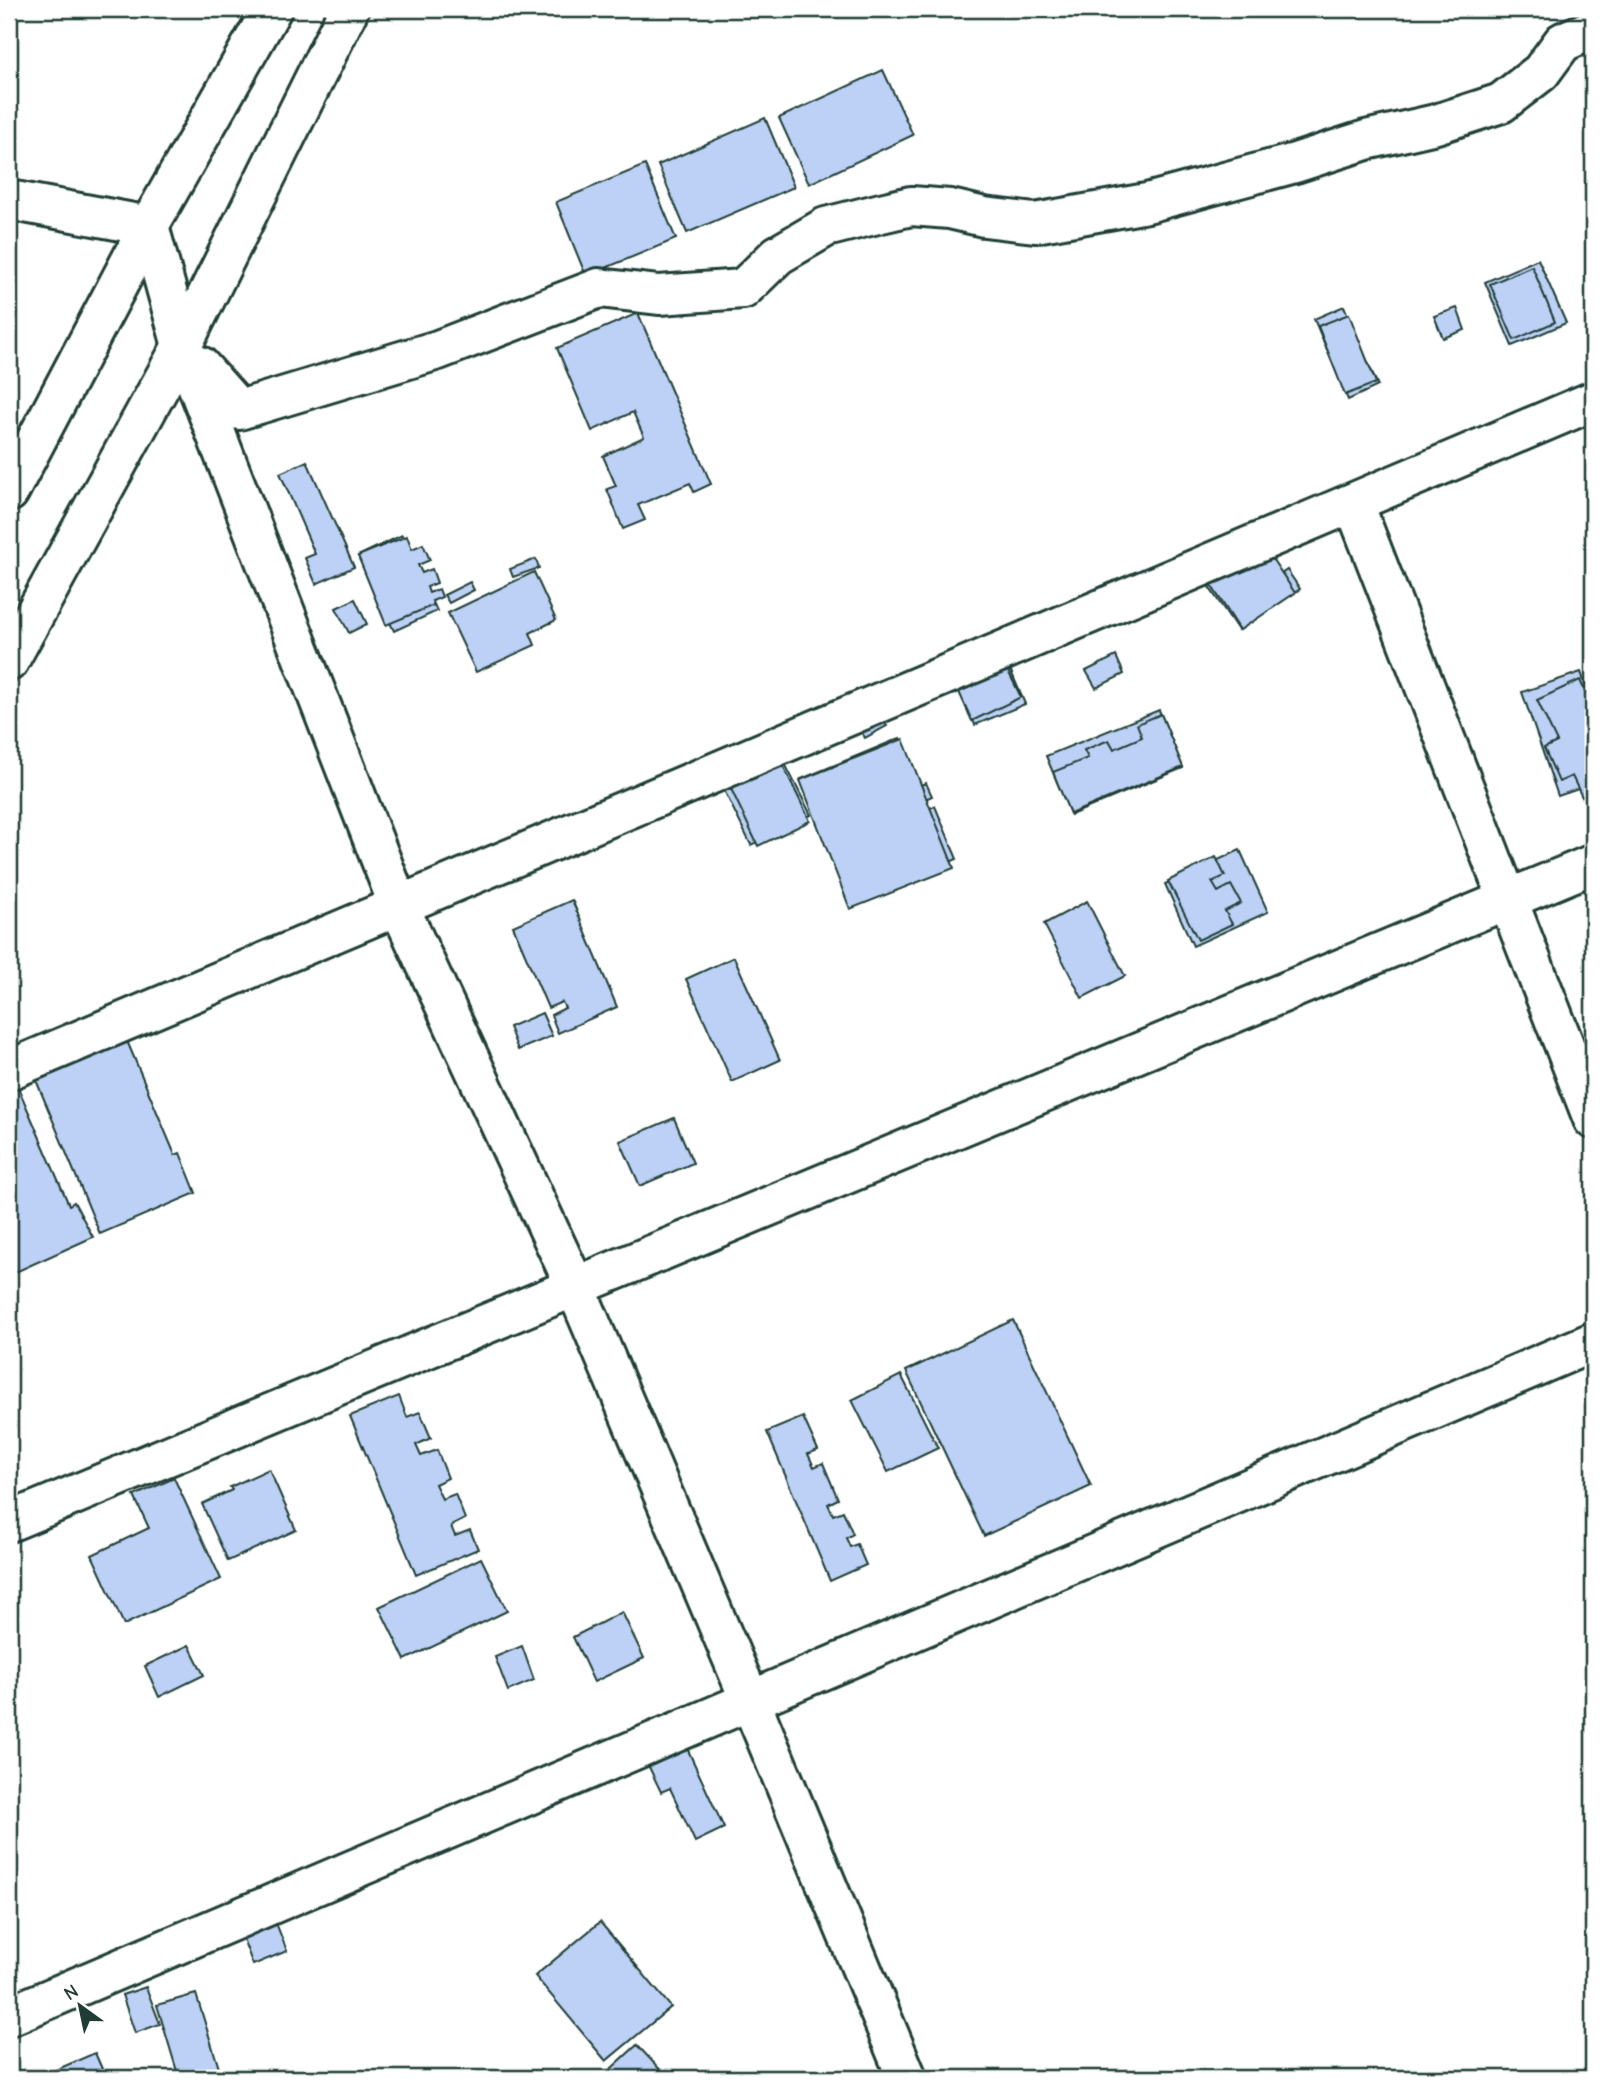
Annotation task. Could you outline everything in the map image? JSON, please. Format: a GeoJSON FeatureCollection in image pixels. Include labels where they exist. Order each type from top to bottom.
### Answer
{"type":"FeatureCollection","features":[{"type":"Feature","properties":{"kind":"street"},"geometry":{"type":"LineString","coordinates":[[9,492],[149,226],[272,9]]}},
{"type":"Feature","properties":{"kind":"street"},"geometry":{"type":"LineString","coordinates":[[9,661],[182,346],[349,9]]}},
{"type":"Feature","properties":{"kind":"street"},"geometry":{"type":"LineString","coordinates":[[182,346],[239,410],[438,350],[599,288],[659,295],[743,289],[778,255],[826,227],[881,213],[911,206],[950,209],[984,217],[1035,223],[1147,202],[1295,163],[1366,139],[1436,124],[1501,103],[1541,72],[1563,42],[1593,29]]}},
{"type":"Feature","properties":{"kind":"street"},"geometry":{"type":"LineString","coordinates":[[9,200],[149,226]]}},
{"type":"Feature","properties":{"kind":"street"},"geometry":{"type":"LineString","coordinates":[[149,226],[182,346],[398,904],[575,1286],[907,2078]]}},
{"type":"Feature","properties":{"kind":"street"},"geometry":{"type":"LineString","coordinates":[[9,1070],[1593,401]]}},
{"type":"Feature","properties":{"kind":"street"},"geometry":{"type":"LineString","coordinates":[[1354,504],[1593,1119]]}},
{"type":"Feature","properties":{"kind":"street"},"geometry":{"type":"LineString","coordinates":[[9,1522],[1593,864]]}},
{"type":"Feature","properties":{"kind":"street"},"geometry":{"type":"LineString","coordinates":[[9,2016],[1593,1342]]}},
{"type":"Feature","properties":{"kind":"building"},"geometry":{"type":"Polygon","coordinates":[[[883,70],[913,135],[809,184],[779,118],[883,70]]]}},
{"type":"Feature","properties":{"kind":"building"},"geometry":{"type":"Polygon","coordinates":[[[765,118],[794,187],[687,233],[658,165],[765,118]]]}},
{"type":"Feature","properties":{"kind":"building"},"geometry":{"type":"Polygon","coordinates":[[[645,165],[676,239],[586,276],[556,202],[645,165]]]}},
{"type":"Feature","properties":{"kind":"building"},"geometry":{"type":"Polygon","coordinates":[[[1538,259],[1566,323],[1512,346],[1485,282],[1538,259]]]}},
{"type":"Feature","properties":{"kind":"building"},"geometry":{"type":"Polygon","coordinates":[[[1532,266],[1555,322],[1514,340],[1490,284],[1532,266]]]}},
{"type":"Feature","properties":{"kind":"building"},"geometry":{"type":"Polygon","coordinates":[[[1344,306],[1378,386],[1348,400],[1314,319],[1344,306]]]}},
{"type":"Feature","properties":{"kind":"building"},"geometry":{"type":"Polygon","coordinates":[[[1457,308],[1465,330],[1443,338],[1434,316],[1457,308]]]}},
{"type":"Feature","properties":{"kind":"building"},"geometry":{"type":"Polygon","coordinates":[[[638,313],[711,484],[694,492],[690,483],[638,505],[645,520],[623,529],[607,489],[616,486],[603,456],[644,437],[633,412],[592,431],[557,348],[638,313]]]}},
{"type":"Feature","properties":{"kind":"building"},"geometry":{"type":"Polygon","coordinates":[[[1349,314],[1376,383],[1345,395],[1318,326],[1349,314]]]}},
{"type":"Feature","properties":{"kind":"building"},"geometry":{"type":"Polygon","coordinates":[[[307,461],[354,567],[316,584],[305,558],[315,554],[280,473],[307,461]]]}},
{"type":"Feature","properties":{"kind":"building"},"geometry":{"type":"Polygon","coordinates":[[[402,535],[437,611],[394,631],[358,556],[402,535]]]}},
{"type":"Feature","properties":{"kind":"building"},"geometry":{"type":"Polygon","coordinates":[[[407,536],[412,549],[423,544],[430,560],[418,565],[422,573],[432,569],[437,583],[427,587],[429,593],[439,589],[442,597],[432,601],[434,605],[386,625],[358,556],[407,536]]]}},
{"type":"Feature","properties":{"kind":"building"},"geometry":{"type":"Polygon","coordinates":[[[1252,537],[1278,576],[1287,570],[1300,589],[1238,630],[1199,572],[1252,537]]]}},
{"type":"Feature","properties":{"kind":"building"},"geometry":{"type":"Polygon","coordinates":[[[1259,539],[1295,593],[1240,630],[1204,574],[1259,539]]]}},
{"type":"Feature","properties":{"kind":"building"},"geometry":{"type":"Polygon","coordinates":[[[536,559],[539,568],[513,577],[510,569],[536,559]]]}},
{"type":"Feature","properties":{"kind":"building"},"geometry":{"type":"Polygon","coordinates":[[[534,572],[556,620],[530,633],[535,645],[476,672],[448,613],[534,572]]]}},
{"type":"Feature","properties":{"kind":"building"},"geometry":{"type":"Polygon","coordinates":[[[470,582],[474,590],[449,603],[444,595],[470,582]]]}},
{"type":"Feature","properties":{"kind":"building"},"geometry":{"type":"Polygon","coordinates":[[[355,599],[367,624],[349,633],[336,608],[355,599]]]}},
{"type":"Feature","properties":{"kind":"building"},"geometry":{"type":"Polygon","coordinates":[[[1116,656],[1124,674],[1096,688],[1086,671],[1116,656]]]}},
{"type":"Feature","properties":{"kind":"building"},"geometry":{"type":"Polygon","coordinates":[[[1007,662],[1025,704],[975,725],[957,683],[1007,662]]]}},
{"type":"Feature","properties":{"kind":"building"},"geometry":{"type":"Polygon","coordinates":[[[1007,669],[1021,697],[972,721],[959,692],[1007,669]]]}},
{"type":"Feature","properties":{"kind":"building"},"geometry":{"type":"Polygon","coordinates":[[[1581,672],[1593,707],[1593,784],[1558,796],[1522,692],[1581,672]]]}},
{"type":"Feature","properties":{"kind":"building"},"geometry":{"type":"Polygon","coordinates":[[[1580,680],[1593,710],[1593,791],[1582,797],[1572,776],[1559,782],[1544,748],[1557,742],[1537,700],[1580,680]]]}},
{"type":"Feature","properties":{"kind":"building"},"geometry":{"type":"Polygon","coordinates":[[[876,709],[887,726],[865,738],[860,729],[876,709]]]}},
{"type":"Feature","properties":{"kind":"building"},"geometry":{"type":"Polygon","coordinates":[[[1159,710],[1183,768],[1071,815],[1046,756],[1159,710]]]}},
{"type":"Feature","properties":{"kind":"building"},"geometry":{"type":"Polygon","coordinates":[[[1161,714],[1183,767],[1070,814],[1053,772],[1088,758],[1084,750],[1109,740],[1114,749],[1142,737],[1137,724],[1161,714]]]}},
{"type":"Feature","properties":{"kind":"building"},"geometry":{"type":"Polygon","coordinates":[[[900,738],[920,785],[926,783],[932,796],[912,805],[915,814],[935,806],[957,859],[853,903],[836,863],[842,860],[835,841],[828,843],[801,779],[900,738]]]}},
{"type":"Feature","properties":{"kind":"building"},"geometry":{"type":"Polygon","coordinates":[[[903,739],[954,868],[850,909],[800,780],[903,739]]]}},
{"type":"Feature","properties":{"kind":"building"},"geometry":{"type":"Polygon","coordinates":[[[775,744],[811,815],[751,845],[716,774],[775,744]]]}},
{"type":"Feature","properties":{"kind":"building"},"geometry":{"type":"Polygon","coordinates":[[[775,749],[810,821],[758,846],[724,774],[775,749]]]}},
{"type":"Feature","properties":{"kind":"building"},"geometry":{"type":"Polygon","coordinates":[[[1240,850],[1268,912],[1193,946],[1165,884],[1240,850]]]}},
{"type":"Feature","properties":{"kind":"building"},"geometry":{"type":"Polygon","coordinates":[[[1216,857],[1225,876],[1212,882],[1218,892],[1231,885],[1241,903],[1225,911],[1232,924],[1198,940],[1168,881],[1216,857]]]}},
{"type":"Feature","properties":{"kind":"building"},"geometry":{"type":"Polygon","coordinates":[[[572,900],[617,1007],[558,1033],[551,1015],[565,1008],[562,1002],[548,1008],[513,926],[572,900]]]}},
{"type":"Feature","properties":{"kind":"building"},"geometry":{"type":"Polygon","coordinates":[[[1087,901],[1125,976],[1082,998],[1044,924],[1087,901]]]}},
{"type":"Feature","properties":{"kind":"building"},"geometry":{"type":"Polygon","coordinates":[[[734,957],[780,1060],[732,1082],[686,979],[734,957]]]}},
{"type":"Feature","properties":{"kind":"building"},"geometry":{"type":"Polygon","coordinates":[[[542,1013],[552,1036],[518,1050],[509,1027],[542,1013]]]}},
{"type":"Feature","properties":{"kind":"building"},"geometry":{"type":"Polygon","coordinates":[[[122,1029],[175,1155],[180,1153],[196,1193],[100,1234],[31,1068],[122,1029]]]}},
{"type":"Feature","properties":{"kind":"building"},"geometry":{"type":"Polygon","coordinates":[[[10,1069],[69,1205],[74,1202],[93,1237],[9,1275],[10,1069]]]}},
{"type":"Feature","properties":{"kind":"building"},"geometry":{"type":"Polygon","coordinates":[[[674,1118],[693,1163],[640,1186],[620,1141],[674,1118]]]}},
{"type":"Feature","properties":{"kind":"building"},"geometry":{"type":"Polygon","coordinates":[[[1013,1320],[1091,1486],[984,1536],[906,1371],[1013,1320]]]}},
{"type":"Feature","properties":{"kind":"building"},"geometry":{"type":"Polygon","coordinates":[[[901,1375],[938,1448],[888,1472],[852,1400],[901,1375]]]}},
{"type":"Feature","properties":{"kind":"building"},"geometry":{"type":"Polygon","coordinates":[[[399,1396],[407,1417],[420,1412],[431,1438],[416,1445],[421,1456],[437,1450],[448,1478],[435,1484],[442,1499],[455,1494],[465,1519],[451,1526],[455,1536],[470,1530],[478,1549],[416,1575],[350,1416],[399,1396]]]}},
{"type":"Feature","properties":{"kind":"building"},"geometry":{"type":"Polygon","coordinates":[[[803,1417],[818,1450],[808,1454],[814,1467],[823,1463],[838,1499],[828,1504],[833,1515],[843,1511],[853,1534],[846,1538],[850,1547],[857,1544],[866,1565],[830,1581],[767,1432],[803,1417]]]}},
{"type":"Feature","properties":{"kind":"building"},"geometry":{"type":"Polygon","coordinates":[[[269,1469],[296,1530],[228,1561],[202,1504],[232,1490],[230,1487],[269,1469]]]}},
{"type":"Feature","properties":{"kind":"building"},"geometry":{"type":"Polygon","coordinates":[[[174,1478],[221,1579],[124,1625],[92,1555],[149,1528],[134,1496],[174,1478]]]}},
{"type":"Feature","properties":{"kind":"building"},"geometry":{"type":"Polygon","coordinates":[[[481,1558],[507,1611],[405,1660],[379,1607],[481,1558]]]}},
{"type":"Feature","properties":{"kind":"building"},"geometry":{"type":"Polygon","coordinates":[[[622,1612],[644,1658],[594,1682],[573,1637],[622,1612]]]}},
{"type":"Feature","properties":{"kind":"building"},"geometry":{"type":"Polygon","coordinates":[[[189,1645],[204,1675],[159,1697],[145,1666],[189,1645]]]}},
{"type":"Feature","properties":{"kind":"building"},"geometry":{"type":"Polygon","coordinates":[[[522,1646],[534,1680],[508,1691],[495,1657],[522,1646]]]}},
{"type":"Feature","properties":{"kind":"building"},"geometry":{"type":"Polygon","coordinates":[[[687,1748],[724,1828],[695,1842],[670,1788],[661,1792],[649,1767],[687,1748]]]}},
{"type":"Feature","properties":{"kind":"building"},"geometry":{"type":"Polygon","coordinates":[[[600,1922],[671,2007],[606,2061],[535,1976],[600,1922]]]}},
{"type":"Feature","properties":{"kind":"building"},"geometry":{"type":"Polygon","coordinates":[[[276,1923],[287,1951],[253,1965],[242,1936],[276,1923]]]}},
{"type":"Feature","properties":{"kind":"building"},"geometry":{"type":"Polygon","coordinates":[[[146,1987],[160,2024],[135,2033],[122,1995],[146,1987]]]}},
{"type":"Feature","properties":{"kind":"building"},"geometry":{"type":"Polygon","coordinates":[[[196,1994],[222,2078],[179,2078],[157,2005],[196,1994]]]}},
{"type":"Feature","properties":{"kind":"building"},"geometry":{"type":"Polygon","coordinates":[[[637,2045],[668,2078],[601,2078],[637,2045]]]}},
{"type":"Feature","properties":{"kind":"building"},"geometry":{"type":"Polygon","coordinates":[[[95,2053],[106,2078],[37,2078],[95,2053]]]}},
{"type":"Feature","properties":{"kind":"building"},"geometry":{"type":"Polygon","coordinates":[[[264,2071],[269,2078],[253,2078],[264,2071]]]}},
{"type":"Feature","properties":{"kind":"building"},"geometry":{"type":"Polygon","coordinates":[[[499,2071],[506,2078],[491,2078],[499,2071]]]}}]}
